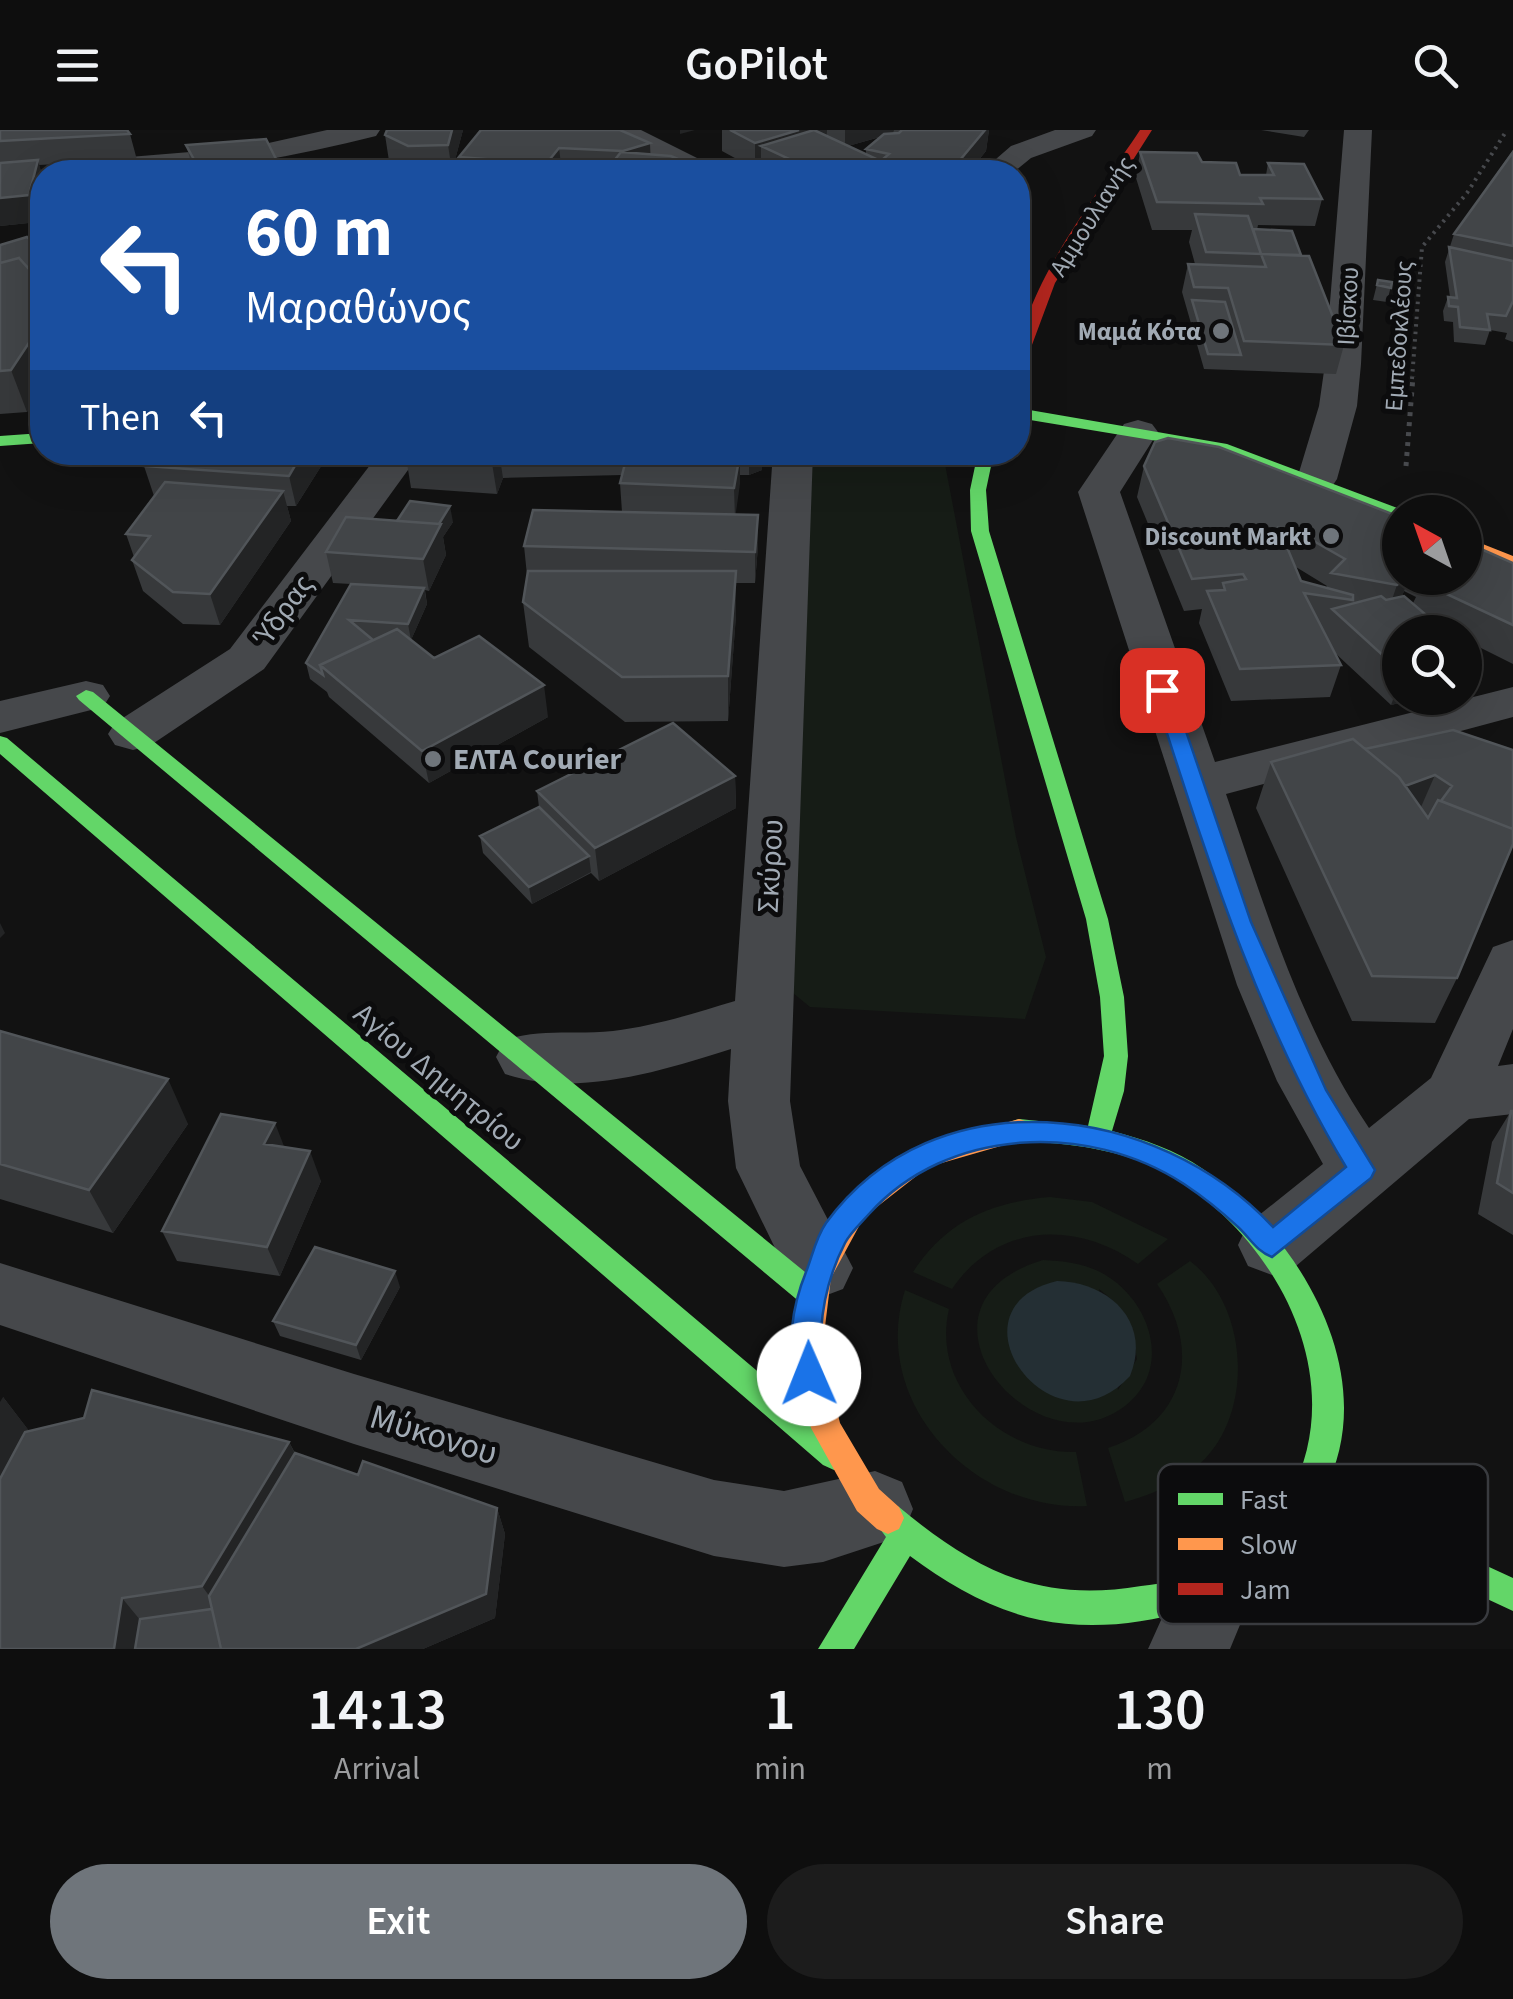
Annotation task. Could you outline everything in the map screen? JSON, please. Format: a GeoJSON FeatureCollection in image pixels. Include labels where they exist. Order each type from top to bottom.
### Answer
{"type":"FeatureCollection","features":[{"type":"Feature","properties":{"kind":"street"},"geometry":{"type":"LineString","coordinates":[[137,130],[156,160]]}},
{"type":"Feature","properties":{"kind":"street"},"geometry":{"type":"LineString","coordinates":[[224,130],[312,160]]}},
{"type":"Feature","properties":{"kind":"street"},"geometry":{"type":"LineString","coordinates":[[219,160],[366,130]]}},
{"type":"Feature","properties":{"kind":"street"},"geometry":{"type":"LineString","coordinates":[[618,130],[677,160]]}},
{"type":"Feature","properties":{"kind":"street"},"geometry":{"type":"LineString","coordinates":[[991,130],[1032,148]]}},
{"type":"Feature","properties":{"kind":"street","name":"Αμμουλιανής"},"geometry":{"type":"LineString","coordinates":[[1008,160],[1082,130]]}},
{"type":"Feature","properties":{"kind":"street","name":"Αμμουλιανής"},"geometry":{"type":"LineString","coordinates":[[1030,330],[1048,283],[1146,130]]}},
{"type":"Feature","properties":{"kind":"street","name":"Ιβίσκου"},"geometry":{"type":"LineString","coordinates":[[1316,479],[1338,406],[1344,364],[1358,130]]}},
{"type":"Feature","properties":{"kind":"street"},"geometry":{"type":"LineString","coordinates":[[663,153],[716,139]]}},
{"type":"Feature","properties":{"kind":"street"},"geometry":{"type":"LineString","coordinates":[[1030,415],[1221,447],[1382,506]]}},
{"type":"Feature","properties":{"kind":"street"},"geometry":{"type":"LineString","coordinates":[[1138,432],[1099,492],[1128,596],[1197,784],[1240,922],[1316,1095],[1362,1170]]}},
{"type":"Feature","properties":{"kind":"street"},"geometry":{"type":"LineString","coordinates":[[0,441],[30,439]]}},
{"type":"Feature","properties":{"kind":"street","name":"Ύδρας"},"geometry":{"type":"LineString","coordinates":[[132,734],[247,659],[392,465]]}},
{"type":"Feature","properties":{"kind":"street","name":"Σκύρου"},"geometry":{"type":"LineString","coordinates":[[792,465],[758,1101],[768,1168],[816,1280]]}},
{"type":"Feature","properties":{"kind":"street"},"geometry":{"type":"LineString","coordinates":[[983,465],[978,490],[980,531],[1097,919],[1105,961],[1117,1049],[1114,1081],[1097,1137]]}},
{"type":"Feature","properties":{"kind":"street"},"geometry":{"type":"LineString","coordinates":[[1482,549],[1513,563]]}},
{"type":"Feature","properties":{"kind":"street"},"geometry":{"type":"LineString","coordinates":[[0,717],[86,696],[526,1057],[816,1280]]}},
{"type":"Feature","properties":{"kind":"street"},"geometry":{"type":"LineString","coordinates":[[1197,784],[1513,702]]}},
{"type":"Feature","properties":{"kind":"street","name":"Αγίου Δημητρίου"},"geometry":{"type":"LineString","coordinates":[[0,742],[947,1568],[995,1592],[1047,1606],[1099,1612]]}},
{"type":"Feature","properties":{"kind":"street"},"geometry":{"type":"LineString","coordinates":[[1272,1244],[1362,1170],[1484,1092],[1513,962]]}},
{"type":"Feature","properties":{"kind":"street"},"geometry":{"type":"LineString","coordinates":[[526,1057],[611,1055],[665,1046],[763,1016]]}},
{"type":"Feature","properties":{"kind":"street"},"geometry":{"type":"LineString","coordinates":[[835,1649],[872,1501],[820,1416],[809,1374],[807,1333],[816,1280],[835,1234],[856,1204],[912,1160],[981,1135],[1058,1131],[1130,1146],[1192,1175],[1248,1218],[1272,1244],[1308,1303],[1328,1368],[1328,1435],[1318,1464]]}},
{"type":"Feature","properties":{"kind":"street","name":"Μύκονου"},"geometry":{"type":"LineString","coordinates":[[0,1294],[354,1409],[714,1518],[784,1529],[823,1524],[872,1501]]}},
{"type":"Feature","properties":{"kind":"street"},"geometry":{"type":"LineString","coordinates":[[1488,1582],[1513,1594]]}},
{"type":"Feature","properties":{"kind":"street"},"geometry":{"type":"LineString","coordinates":[[1074,1637],[1099,1612],[1158,1615]]}},
{"type":"Feature","properties":{"kind":"path","name":"Εμπεδοκλέους"},"geometry":{"type":"LineString","coordinates":[[1406,474],[1422,246],[1468,193],[1507,130]]}},
{"type":"Feature","properties":{"kind":"shaded area"},"geometry":{"type":"Polygon","coordinates":[[[801,465],[945,465],[1016,837],[1046,957],[1025,1019],[810,1007],[776,979],[801,465]]]}},
{"type":"Feature","properties":{"kind":"shaded area"},"geometry":{"type":"Polygon","coordinates":[[[1050,1197],[1092,1202],[1168,1239],[1138,1264],[1089,1240],[1064,1235],[1014,1240],[970,1267],[952,1289],[913,1272],[940,1239],[972,1217],[1008,1204],[1050,1197]]]}},
{"type":"Feature","properties":{"kind":"shaded area"},"geometry":{"type":"Polygon","coordinates":[[[1043,1260],[1088,1267],[1119,1285],[1133,1299],[1150,1335],[1149,1373],[1140,1390],[1125,1406],[1089,1422],[1053,1419],[1020,1402],[994,1376],[979,1344],[980,1312],[1000,1282],[1043,1260]],[[1099,1289],[1118,1390],[1137,1359],[1133,1337],[1116,1304],[1099,1289]]]}},
{"type":"Feature","properties":{"kind":"shaded area"},"geometry":{"type":"Polygon","coordinates":[[[1190,1261],[1210,1281],[1225,1306],[1234,1334],[1236,1394],[1215,1447],[1199,1464],[1158,1464],[1158,1491],[1125,1502],[1108,1448],[1135,1436],[1155,1421],[1170,1402],[1179,1381],[1179,1333],[1157,1284],[1190,1261]]]}},
{"type":"Feature","properties":{"kind":"shaded area"},"geometry":{"type":"Polygon","coordinates":[[[1057,1281],[1076,1283],[1109,1297],[1130,1322],[1135,1356],[1130,1376],[1100,1397],[1070,1401],[1042,1390],[1021,1370],[1009,1345],[1009,1319],[1024,1296],[1057,1281]]]}},
{"type":"Feature","properties":{"kind":"shaded area"},"geometry":{"type":"Polygon","coordinates":[[[905,1290],[949,1309],[946,1337],[951,1364],[961,1389],[977,1410],[1022,1441],[1048,1450],[1076,1452],[1087,1506],[1045,1503],[1005,1491],[970,1470],[940,1442],[917,1409],[902,1372],[898,1332],[905,1290]]]}},
{"type":"Feature","properties":{"kind":"building"},"geometry":{"type":"Polygon","coordinates":[[[0,130],[127,130],[130,134],[0,141],[0,130]]]}},
{"type":"Feature","properties":{"kind":"building"},"geometry":{"type":"Polygon","coordinates":[[[387,130],[452,130],[448,145],[408,146],[385,135],[387,130]]]}},
{"type":"Feature","properties":{"kind":"building"},"geometry":{"type":"Polygon","coordinates":[[[481,130],[620,130],[650,143],[623,151],[559,148],[549,160],[459,157],[481,130]]]}},
{"type":"Feature","properties":{"kind":"building"},"geometry":{"type":"Polygon","coordinates":[[[730,130],[799,130],[755,143],[730,130]]]}},
{"type":"Feature","properties":{"kind":"building"},"geometry":{"type":"Polygon","coordinates":[[[814,130],[878,160],[791,160],[761,146],[814,130]]]}},
{"type":"Feature","properties":{"kind":"building"},"geometry":{"type":"Polygon","coordinates":[[[902,130],[985,130],[960,160],[887,160],[883,159],[889,154],[866,149],[884,134],[902,130]]]}},
{"type":"Feature","properties":{"kind":"building"},"geometry":{"type":"Polygon","coordinates":[[[266,139],[276,160],[194,160],[186,145],[266,139]]]}},
{"type":"Feature","properties":{"kind":"building"},"geometry":{"type":"Polygon","coordinates":[[[621,152],[680,160],[615,160],[621,152]]]}},
{"type":"Feature","properties":{"kind":"building"},"geometry":{"type":"Polygon","coordinates":[[[1140,152],[1197,153],[1202,162],[1236,163],[1240,175],[1274,175],[1268,163],[1304,164],[1322,199],[1260,198],[1263,204],[1157,202],[1140,152]]]}},
{"type":"Feature","properties":{"kind":"building"},"geometry":{"type":"Polygon","coordinates":[[[1513,152],[1513,246],[1454,234],[1513,152]]]}},
{"type":"Feature","properties":{"kind":"building"},"geometry":{"type":"Polygon","coordinates":[[[30,161],[29,195],[0,198],[0,163],[30,161]]]}},
{"type":"Feature","properties":{"kind":"building"},"geometry":{"type":"Polygon","coordinates":[[[1195,214],[1248,216],[1261,254],[1206,252],[1195,214]]]}},
{"type":"Feature","properties":{"kind":"building"},"geometry":{"type":"Polygon","coordinates":[[[1253,229],[1292,231],[1301,255],[1261,254],[1253,229]]]}},
{"type":"Feature","properties":{"kind":"building"},"geometry":{"type":"Polygon","coordinates":[[[27,237],[30,267],[19,258],[0,263],[0,245],[27,237]]]}},
{"type":"Feature","properties":{"kind":"building"},"geometry":{"type":"Polygon","coordinates":[[[1449,247],[1513,261],[1513,301],[1506,316],[1487,314],[1490,330],[1460,327],[1458,307],[1449,306],[1448,297],[1457,298],[1449,247]]]}},
{"type":"Feature","properties":{"kind":"building"},"geometry":{"type":"Polygon","coordinates":[[[1261,254],[1309,256],[1344,345],[1244,341],[1228,288],[1194,287],[1188,264],[1266,267],[1261,254]]]}},
{"type":"Feature","properties":{"kind":"building"},"geometry":{"type":"Polygon","coordinates":[[[19,258],[30,270],[30,341],[11,370],[0,371],[0,263],[19,258]]]}},
{"type":"Feature","properties":{"kind":"building"},"geometry":{"type":"Polygon","coordinates":[[[1378,280],[1392,282],[1391,288],[1377,285],[1378,280]]]}},
{"type":"Feature","properties":{"kind":"building"},"geometry":{"type":"Polygon","coordinates":[[[1192,300],[1225,302],[1241,355],[1208,354],[1192,300]]]}},
{"type":"Feature","properties":{"kind":"building"},"geometry":{"type":"Polygon","coordinates":[[[1168,438],[1219,447],[1382,510],[1382,582],[1331,573],[1345,559],[1296,531],[1279,528],[1301,581],[1353,595],[1353,600],[1304,593],[1341,665],[1240,669],[1207,591],[1225,590],[1223,583],[1246,579],[1243,574],[1192,579],[1144,466],[1155,442],[1168,438]]]}},
{"type":"Feature","properties":{"kind":"building"},"geometry":{"type":"Polygon","coordinates":[[[145,465],[295,465],[289,476],[145,465]]]}},
{"type":"Feature","properties":{"kind":"building"},"geometry":{"type":"Polygon","coordinates":[[[625,465],[738,465],[734,488],[620,483],[625,465]]]}},
{"type":"Feature","properties":{"kind":"building"},"geometry":{"type":"Polygon","coordinates":[[[165,482],[283,491],[210,594],[173,592],[132,560],[150,536],[126,534],[165,482]]]}},
{"type":"Feature","properties":{"kind":"building"},"geometry":{"type":"Polygon","coordinates":[[[410,501],[450,506],[439,524],[397,521],[410,501]]]}},
{"type":"Feature","properties":{"kind":"building"},"geometry":{"type":"Polygon","coordinates":[[[533,510],[758,515],[755,552],[524,546],[533,510]]]}},
{"type":"Feature","properties":{"kind":"building"},"geometry":{"type":"Polygon","coordinates":[[[346,517],[441,524],[423,559],[326,552],[346,517]]]}},
{"type":"Feature","properties":{"kind":"building"},"geometry":{"type":"Polygon","coordinates":[[[1482,549],[1513,563],[1513,625],[1449,595],[1482,595],[1482,549]]]}},
{"type":"Feature","properties":{"kind":"building"},"geometry":{"type":"Polygon","coordinates":[[[528,571],[736,571],[728,676],[622,677],[523,602],[528,571]]]}},
{"type":"Feature","properties":{"kind":"building"},"geometry":{"type":"Polygon","coordinates":[[[351,584],[424,588],[408,624],[349,620],[373,640],[320,665],[323,675],[306,663],[351,584]]]}},
{"type":"Feature","properties":{"kind":"building"},"geometry":{"type":"Polygon","coordinates":[[[1381,596],[1386,600],[1404,596],[1426,615],[1382,615],[1382,655],[1332,609],[1381,596]]]}},
{"type":"Feature","properties":{"kind":"building"},"geometry":{"type":"Polygon","coordinates":[[[397,629],[434,658],[479,636],[544,685],[422,751],[320,665],[397,629]]]}},
{"type":"Feature","properties":{"kind":"building"},"geometry":{"type":"Polygon","coordinates":[[[673,723],[735,776],[595,848],[537,791],[673,723]]]}},
{"type":"Feature","properties":{"kind":"building"},"geometry":{"type":"Polygon","coordinates":[[[1453,730],[1513,750],[1513,829],[1441,801],[1452,786],[1435,775],[1405,786],[1365,749],[1453,730]]]}},
{"type":"Feature","properties":{"kind":"building"},"geometry":{"type":"Polygon","coordinates":[[[1353,739],[1399,777],[1428,818],[1438,800],[1513,829],[1513,844],[1457,978],[1372,976],[1271,762],[1353,739]]]}},
{"type":"Feature","properties":{"kind":"building"},"geometry":{"type":"Polygon","coordinates":[[[539,807],[589,856],[529,887],[480,836],[539,807]]]}},
{"type":"Feature","properties":{"kind":"building"},"geometry":{"type":"Polygon","coordinates":[[[0,1031],[168,1079],[89,1190],[0,1164],[0,1031]]]}},
{"type":"Feature","properties":{"kind":"building"},"geometry":{"type":"Polygon","coordinates":[[[1513,1111],[1513,1193],[1497,1183],[1513,1111]]]}},
{"type":"Feature","properties":{"kind":"building"},"geometry":{"type":"Polygon","coordinates":[[[221,1114],[275,1123],[264,1144],[310,1151],[267,1247],[162,1231],[221,1114]]]}},
{"type":"Feature","properties":{"kind":"building"},"geometry":{"type":"Polygon","coordinates":[[[315,1247],[395,1271],[356,1345],[273,1321],[315,1247]]]}},
{"type":"Feature","properties":{"kind":"building"},"geometry":{"type":"Polygon","coordinates":[[[92,1390],[289,1442],[202,1586],[122,1598],[114,1649],[0,1649],[0,1479],[25,1432],[84,1418],[92,1390]]]}},
{"type":"Feature","properties":{"kind":"building"},"geometry":{"type":"Polygon","coordinates":[[[295,1453],[358,1475],[363,1461],[497,1508],[486,1594],[356,1649],[221,1649],[209,1596],[295,1453]]]}},
{"type":"Feature","properties":{"kind":"building"},"geometry":{"type":"Polygon","coordinates":[[[212,1609],[221,1649],[135,1649],[140,1619],[212,1609]]]}},
{"type":"Feature","properties":{"kind":"traffic: fast"},"geometry":{"type":"LineString","coordinates":[[1030,415],[1221,447],[1382,506]]}},
{"type":"Feature","properties":{"kind":"traffic: fast"},"geometry":{"type":"LineString","coordinates":[[0,441],[30,439]]}},
{"type":"Feature","properties":{"kind":"traffic: fast"},"geometry":{"type":"LineString","coordinates":[[983,465],[978,490],[980,531],[1097,919],[1112,997],[1116,1056],[1111,1091],[1097,1137]]}},
{"type":"Feature","properties":{"kind":"traffic: fast"},"geometry":{"type":"LineString","coordinates":[[86,696],[811,1294]]}},
{"type":"Feature","properties":{"kind":"traffic: fast"},"geometry":{"type":"LineString","coordinates":[[0,743],[834,1455]]}},
{"type":"Feature","properties":{"kind":"traffic: fast"},"geometry":{"type":"LineString","coordinates":[[1019,1130],[1087,1136],[1131,1147],[1173,1164],[1231,1206],[1265,1243],[1293,1284],[1314,1329],[1327,1376],[1329,1424],[1320,1464]]}},
{"type":"Feature","properties":{"kind":"traffic: fast"},"geometry":{"type":"LineString","coordinates":[[888,1518],[946,1564],[1008,1595],[1075,1608],[1112,1607],[1158,1599]]}},
{"type":"Feature","properties":{"kind":"traffic: fast"},"geometry":{"type":"LineString","coordinates":[[835,1649],[904,1536]]}},
{"type":"Feature","properties":{"kind":"traffic: fast"},"geometry":{"type":"LineString","coordinates":[[1488,1583],[1513,1595]]}},
{"type":"Feature","properties":{"kind":"traffic: slow"},"geometry":{"type":"LineString","coordinates":[[1482,549],[1513,563]]}},
{"type":"Feature","properties":{"kind":"traffic: slow"},"geometry":{"type":"LineString","coordinates":[[888,1518],[868,1500],[826,1428],[808,1351],[817,1276],[854,1209],[920,1158],[1019,1130]]}},
{"type":"Feature","properties":{"kind":"traffic: jam"},"geometry":{"type":"LineString","coordinates":[[1030,330],[1048,283],[1146,130]]}},
{"type":"Feature","properties":{"kind":"place","name":"Μαμά Κότα"},"geometry":{"type":"Point","coordinates":[1221,331]}},
{"type":"Feature","properties":{"kind":"place","name":"Discount Markt"},"geometry":{"type":"Point","coordinates":[1331,536]}},
{"type":"Feature","properties":{"kind":"place","name":"ΕΛΤΑ Courier"},"geometry":{"type":"Point","coordinates":[433,759]}},
{"type":"Feature","properties":{"kind":"route"},"geometry":{"type":"LineString","coordinates":[[809,1374],[807,1333],[812,1294],[835,1234],[856,1204],[882,1180],[912,1160],[946,1145],[1019,1130],[1058,1131],[1130,1146],[1192,1175],[1248,1218],[1272,1244],[1362,1170],[1337,1135],[1316,1095],[1240,922],[1197,784],[1162,690]]}}]}
